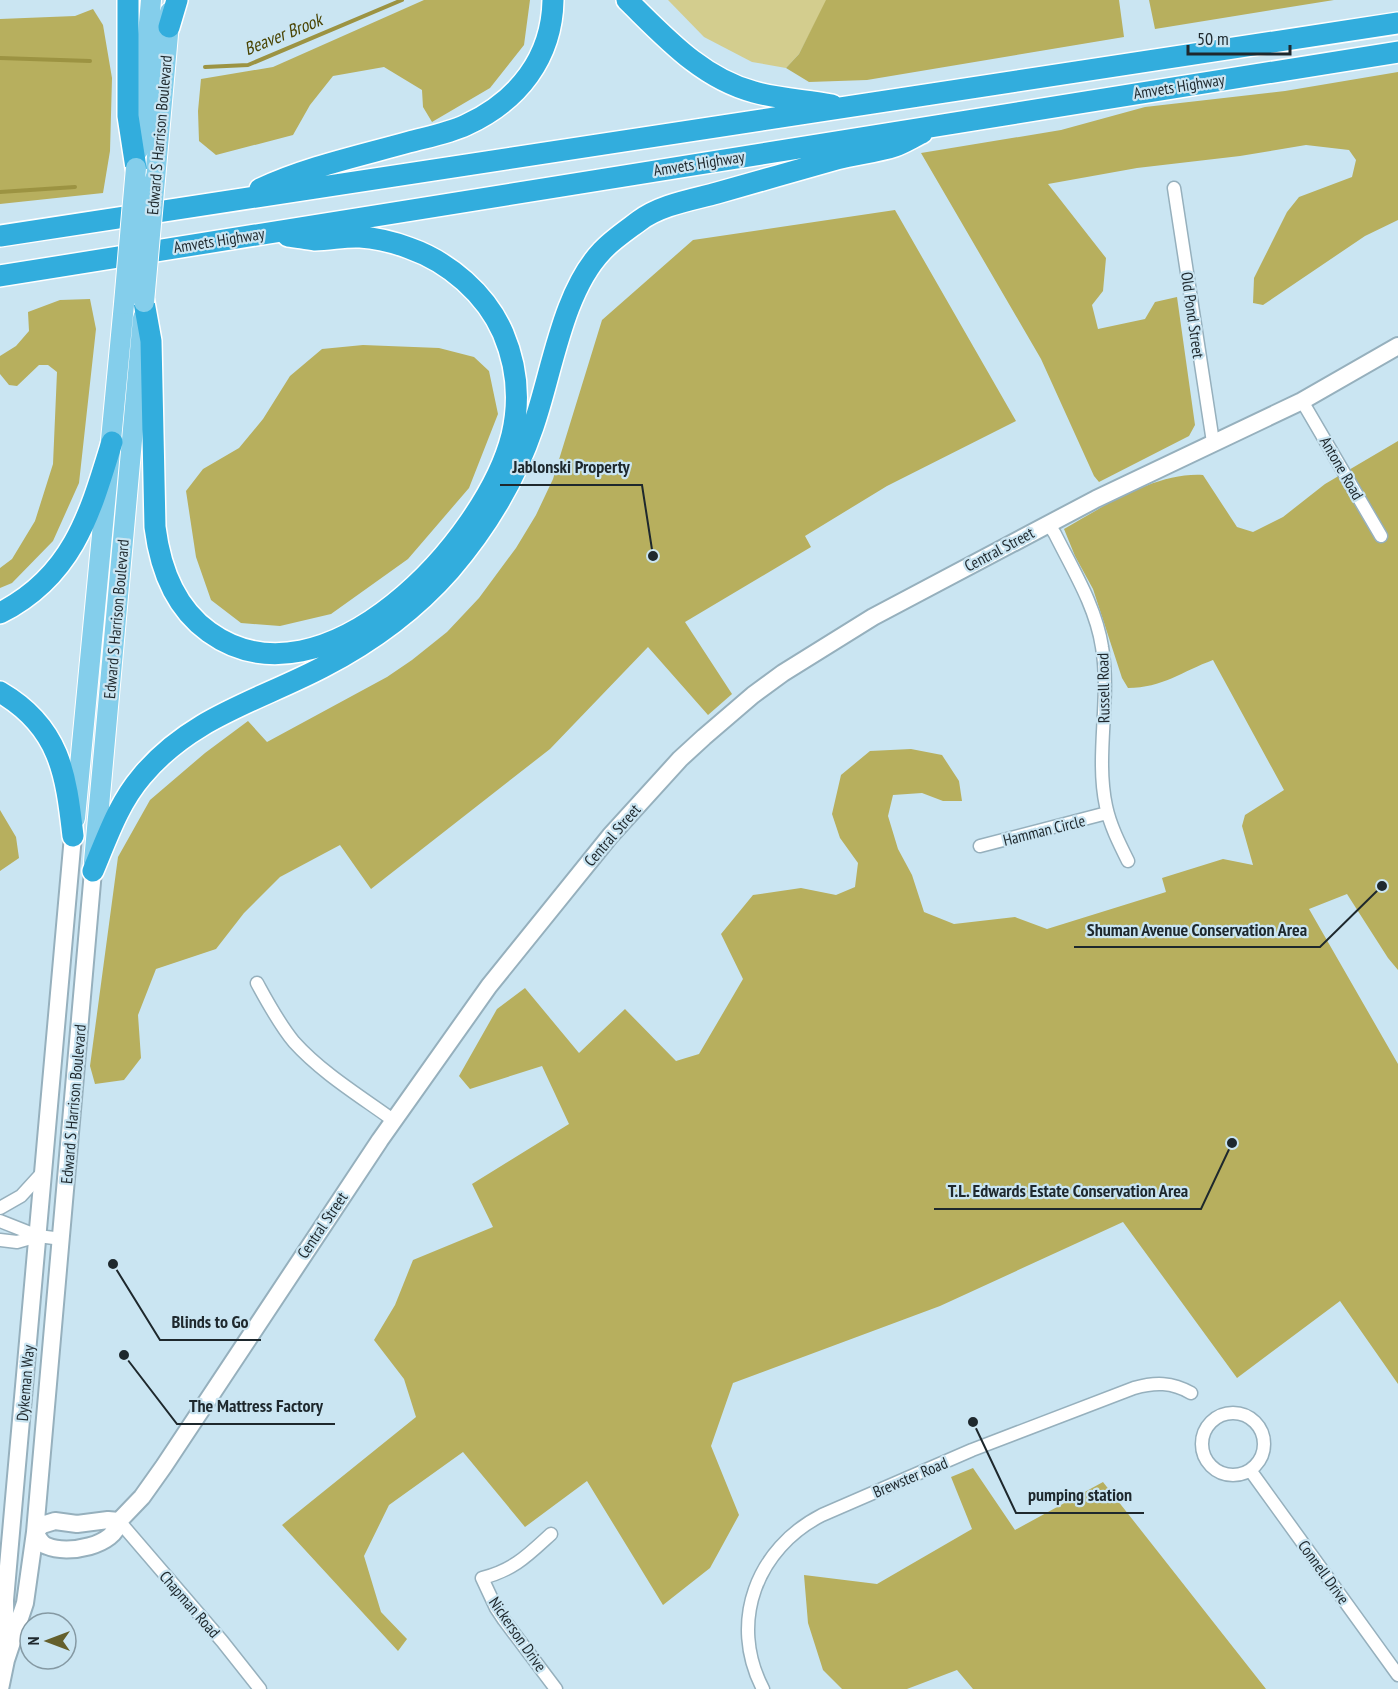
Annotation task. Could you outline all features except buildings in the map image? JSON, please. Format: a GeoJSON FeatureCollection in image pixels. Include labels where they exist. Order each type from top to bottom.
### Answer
{"type":"FeatureCollection","features":[{"type":"Feature","properties":{"kind":"highway"},"geometry":{"type":"LineString","coordinates":[[128,0],[128,116],[136,168]]}},
{"type":"Feature","properties":{"kind":"highway"},"geometry":{"type":"LineString","coordinates":[[169,27],[177,0]]}},
{"type":"Feature","properties":{"kind":"highway"},"geometry":{"type":"LineString","coordinates":[[237,199],[287,176],[436,135],[478,119],[510,96],[538,62],[550,29],[553,0]]}},
{"type":"Feature","properties":{"kind":"highway"},"geometry":{"type":"LineString","coordinates":[[627,0],[686,56],[718,77],[755,93],[803,99],[844,108]]}},
{"type":"Feature","properties":{"kind":"highway","name":"Amvets Highway"},"geometry":{"type":"LineString","coordinates":[[0,236],[1398,23]]}},
{"type":"Feature","properties":{"kind":"highway","name":"Amvets Highway"},"geometry":{"type":"LineString","coordinates":[[0,276],[1398,52]]}},
{"type":"Feature","properties":{"kind":"highway"},"geometry":{"type":"LineString","coordinates":[[93,871],[127,796],[146,771],[176,742],[202,724],[322,667],[372,639],[417,604],[469,548],[499,502],[520,462],[534,426],[563,324],[578,286],[601,251],[642,219],[670,206],[839,159],[897,146],[940,124]]}},
{"type":"Feature","properties":{"kind":"highway"},"geometry":{"type":"LineString","coordinates":[[134,303],[151,341],[154,527],[163,566],[178,598],[188,613],[216,637],[241,649],[256,653],[281,654],[307,651],[351,633],[401,597],[434,566],[481,504],[501,467],[512,434],[517,397],[512,357],[498,322],[480,297],[457,274],[434,259],[387,241],[361,237],[316,240],[264,233]]}},
{"type":"Feature","properties":{"kind":"highway"},"geometry":{"type":"LineString","coordinates":[[0,290],[33,270]]}},
{"type":"Feature","properties":{"kind":"highway"},"geometry":{"type":"LineString","coordinates":[[0,613],[31,594],[49,578],[69,553],[91,509],[112,441]]}},
{"type":"Feature","properties":{"kind":"highway"},"geometry":{"type":"LineString","coordinates":[[0,692],[28,712],[54,747],[62,766],[67,788],[73,836]]}},
{"type":"Feature","properties":{"kind":"main road","name":"Edward S Harrison Boulevard"},"geometry":{"type":"LineString","coordinates":[[93,871],[134,303],[136,168],[151,0]]}},
{"type":"Feature","properties":{"kind":"main road","name":"Edward S Harrison Boulevard"},"geometry":{"type":"LineString","coordinates":[[73,836],[112,441],[155,179],[171,0]]}},
{"type":"Feature","properties":{"kind":"street","name":"Old Pond Street"},"geometry":{"type":"LineString","coordinates":[[1174,188],[1213,442]]}},
{"type":"Feature","properties":{"kind":"street","name":"Central Street"},"geometry":{"type":"LineString","coordinates":[[35,1532],[42,1543],[58,1549],[76,1549],[95,1544],[109,1538],[114,1533],[119,1521],[150,1487],[393,1120],[489,986],[591,859],[657,783],[704,737],[753,695],[842,635],[924,588],[1048,523],[1302,401],[1398,346]]}},
{"type":"Feature","properties":{"kind":"street","name":"Antone Road"},"geometry":{"type":"LineString","coordinates":[[1302,401],[1381,536]]}},
{"type":"Feature","properties":{"kind":"street","name":"Russell Road"},"geometry":{"type":"LineString","coordinates":[[1048,523],[1098,625],[1105,671],[1103,770],[1107,813],[1128,861]]}},
{"type":"Feature","properties":{"kind":"street","name":"Hamman Circle"},"geometry":{"type":"LineString","coordinates":[[980,846],[1107,813]]}},
{"type":"Feature","properties":{"kind":"street","name":"Edward S Harrison Boulevard"},"geometry":{"type":"LineString","coordinates":[[38,1236],[73,836]]}},
{"type":"Feature","properties":{"kind":"street","name":"Edward S Harrison Boulevard"},"geometry":{"type":"LineString","coordinates":[[62,1239],[93,871]]}},
{"type":"Feature","properties":{"kind":"street"},"geometry":{"type":"LineString","coordinates":[[256,983],[280,1024],[295,1043],[316,1062],[393,1120]]}},
{"type":"Feature","properties":{"kind":"street"},"geometry":{"type":"LineString","coordinates":[[0,1208],[21,1197],[42,1173]]}},
{"type":"Feature","properties":{"kind":"street"},"geometry":{"type":"LineString","coordinates":[[0,1221],[38,1236],[62,1239]]}},
{"type":"Feature","properties":{"kind":"street"},"geometry":{"type":"LineString","coordinates":[[0,1240],[16,1242],[38,1236]]}},
{"type":"Feature","properties":{"kind":"street","name":"Dykeman Way"},"geometry":{"type":"LineString","coordinates":[[13,1530],[38,1236]]}},
{"type":"Feature","properties":{"kind":"street","name":"Dykeman Way"},"geometry":{"type":"LineString","coordinates":[[35,1532],[62,1239]]}},
{"type":"Feature","properties":{"kind":"street","name":"Brewster Road"},"geometry":{"type":"LineString","coordinates":[[763,1689],[753,1669],[749,1648],[748,1624],[752,1596],[767,1563],[800,1527],[822,1515],[972,1450],[1134,1388],[1155,1383],[1167,1384],[1180,1386],[1191,1393]]}},
{"type":"Feature","properties":{"kind":"street"},"geometry":{"type":"LineString","coordinates":[[1229,1414],[1238,1414],[1246,1417],[1259,1429],[1263,1438],[1261,1456],[1250,1470],[1226,1474],[1211,1466],[1206,1459],[1202,1443],[1207,1427],[1212,1421],[1229,1414]]}},
{"type":"Feature","properties":{"kind":"street","name":"Connell Drive"},"geometry":{"type":"LineString","coordinates":[[1250,1470],[1398,1675]]}},
{"type":"Feature","properties":{"kind":"street"},"geometry":{"type":"LineString","coordinates":[[0,1689],[6,1660],[25,1603],[35,1532],[42,1525],[56,1521],[77,1524],[119,1521]]}},
{"type":"Feature","properties":{"kind":"street","name":"Chapman Road"},"geometry":{"type":"LineString","coordinates":[[119,1521],[260,1689]]}},
{"type":"Feature","properties":{"kind":"street"},"geometry":{"type":"LineString","coordinates":[[6,1660],[5,1600],[13,1530],[35,1532]]}},
{"type":"Feature","properties":{"kind":"street","name":"Nickerson Drive"},"geometry":{"type":"LineString","coordinates":[[551,1534],[510,1569],[482,1578],[496,1608],[556,1689]]}},
{"type":"Feature","properties":{"kind":"shaded area"},"geometry":{"type":"Polygon","coordinates":[[[424,0],[530,0],[524,45],[490,88],[432,122],[423,107],[422,90],[384,67],[333,76],[310,105],[293,135],[216,155],[199,141],[198,111],[201,79],[273,67],[424,0]]]}},
{"type":"Feature","properties":{"kind":"shaded area"},"geometry":{"type":"Polygon","coordinates":[[[668,0],[826,0],[826,2],[799,54],[786,68],[752,62],[704,37],[668,0]]]}},
{"type":"Feature","properties":{"kind":"shaded area"},"geometry":{"type":"Polygon","coordinates":[[[826,0],[1119,0],[1124,37],[867,80],[809,82],[786,68],[799,54],[826,0]]]}},
{"type":"Feature","properties":{"kind":"shaded area"},"geometry":{"type":"Polygon","coordinates":[[[1149,0],[1334,0],[1155,29],[1149,0]]]}},
{"type":"Feature","properties":{"kind":"shaded area"},"geometry":{"type":"Polygon","coordinates":[[[93,9],[103,25],[112,78],[110,151],[103,193],[0,204],[0,19],[75,16],[93,9]]]}},
{"type":"Feature","properties":{"kind":"shaded area"},"geometry":{"type":"Polygon","coordinates":[[[1398,72],[1398,220],[1365,236],[1263,305],[1253,303],[1254,278],[1287,212],[1299,197],[1352,177],[1356,160],[1349,150],[1306,145],[1240,156],[1137,168],[1048,184],[1106,258],[1103,291],[1092,305],[1098,329],[1145,319],[1155,302],[1177,297],[1195,425],[1189,436],[1099,482],[1094,476],[1041,359],[921,153],[1061,130],[1145,107],[1285,91],[1398,72]]]}},
{"type":"Feature","properties":{"kind":"shaded area"},"geometry":{"type":"Polygon","coordinates":[[[895,210],[1016,421],[887,486],[805,536],[811,547],[685,622],[732,694],[708,715],[648,647],[550,749],[371,889],[340,845],[280,877],[244,913],[216,949],[156,969],[138,1015],[141,1058],[124,1080],[95,1084],[90,1066],[118,857],[150,800],[205,753],[248,721],[267,742],[387,677],[447,632],[479,598],[516,548],[536,515],[553,479],[602,320],[693,240],[895,210]]]}},
{"type":"Feature","properties":{"kind":"shaded area"},"geometry":{"type":"Polygon","coordinates":[[[90,299],[96,329],[79,483],[53,541],[12,583],[0,588],[0,568],[12,559],[35,521],[53,464],[57,372],[48,365],[39,365],[17,386],[9,385],[0,374],[0,356],[16,346],[29,331],[28,312],[60,300],[90,299]]]}},
{"type":"Feature","properties":{"kind":"shaded area"},"geometry":{"type":"Polygon","coordinates":[[[363,345],[439,348],[474,357],[489,371],[498,414],[469,488],[408,559],[331,614],[280,626],[241,623],[211,600],[196,557],[186,491],[203,469],[239,448],[263,419],[290,376],[322,349],[363,345]]]}},
{"type":"Feature","properties":{"kind":"shaded area"},"geometry":{"type":"Polygon","coordinates":[[[1398,441],[1398,970],[1347,894],[1309,909],[1398,1064],[1398,1384],[1340,1301],[1237,1378],[1123,1222],[940,1306],[733,1383],[711,1446],[739,1515],[710,1568],[663,1605],[587,1481],[525,1527],[463,1452],[389,1505],[364,1556],[381,1612],[407,1639],[398,1651],[282,1525],[416,1417],[404,1379],[374,1340],[395,1305],[413,1260],[493,1227],[472,1184],[569,1124],[542,1066],[470,1089],[459,1076],[497,1009],[525,988],[579,1053],[625,1009],[676,1061],[699,1054],[743,979],[721,934],[753,895],[801,888],[836,895],[855,887],[858,863],[840,838],[832,814],[841,775],[870,751],[911,749],[942,755],[959,781],[962,801],[943,801],[922,793],[893,795],[888,816],[898,849],[912,875],[924,912],[954,924],[1015,917],[1047,929],[1166,892],[1162,878],[1223,859],[1253,865],[1242,826],[1245,815],[1284,790],[1213,660],[1162,682],[1128,688],[1122,678],[1093,589],[1075,556],[1064,529],[1113,501],[1149,485],[1167,479],[1203,475],[1237,527],[1253,532],[1283,517],[1325,484],[1398,441]]]}},
{"type":"Feature","properties":{"kind":"shaded area"},"geometry":{"type":"Polygon","coordinates":[[[0,810],[16,837],[19,858],[0,871],[0,810]]]}},
{"type":"Feature","properties":{"kind":"shaded area"},"geometry":{"type":"Polygon","coordinates":[[[973,1468],[1015,1530],[1103,1482],[1266,1689],[973,1689],[957,1670],[907,1689],[842,1689],[823,1670],[808,1623],[804,1575],[877,1584],[972,1529],[951,1477],[973,1468]]]}},
{"type":"Feature","properties":{"kind":"waterway","name":"Beaver Brook"},"geometry":{"type":"LineString","coordinates":[[205,67],[248,65],[402,0]]}},
{"type":"Feature","properties":{"kind":"waterway","name":"Beaver Brook"},"geometry":{"type":"LineString","coordinates":[[0,58],[90,61]]}},
{"type":"Feature","properties":{"kind":"waterway"},"geometry":{"type":"LineString","coordinates":[[0,192],[75,187]]}},
{"type":"Feature","properties":{"kind":"place","name":"Jablonski Property"},"geometry":{"type":"Point","coordinates":[653,556]}},
{"type":"Feature","properties":{"kind":"place","name":"Shuman Avenue Conservation Area"},"geometry":{"type":"Point","coordinates":[1382,886]}},
{"type":"Feature","properties":{"kind":"place","name":"T.L. Edwards Estate Conservation Area"},"geometry":{"type":"Point","coordinates":[1232,1143]}},
{"type":"Feature","properties":{"kind":"place","name":"Blinds to Go"},"geometry":{"type":"Point","coordinates":[113,1264]}},
{"type":"Feature","properties":{"kind":"place","name":"The Mattress Factory"},"geometry":{"type":"Point","coordinates":[124,1355]}},
{"type":"Feature","properties":{"kind":"place","name":"pumping station"},"geometry":{"type":"Point","coordinates":[973,1422]}}]}
